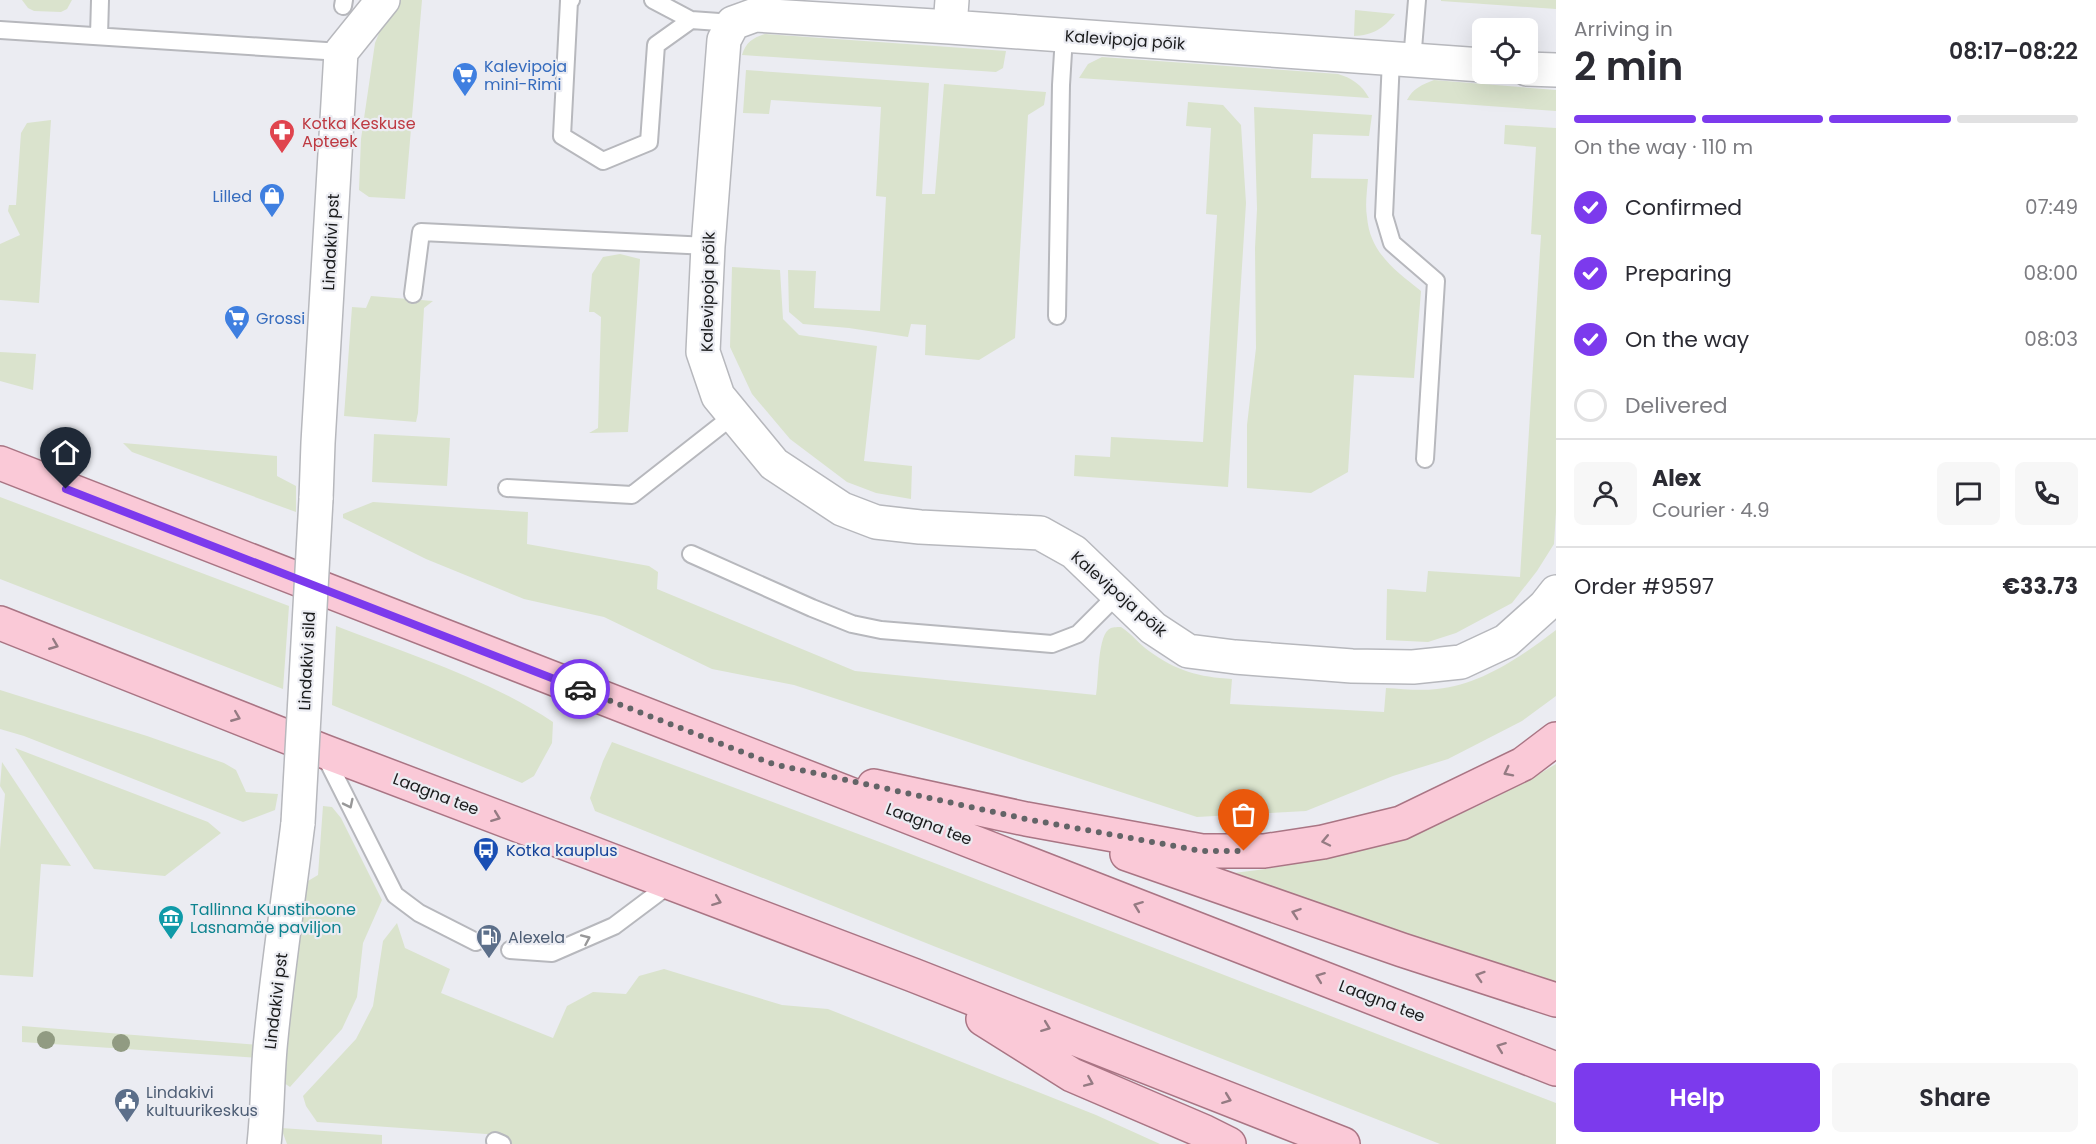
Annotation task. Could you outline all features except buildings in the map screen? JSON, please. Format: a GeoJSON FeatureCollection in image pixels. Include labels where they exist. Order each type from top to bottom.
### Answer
{"type":"FeatureCollection","features":[{"type":"Feature","properties":{"kind":"main road","name":"Laagna tee"},"geometry":{"type":"LineString","coordinates":[[0,463],[1556,1069]]}},
{"type":"Feature","properties":{"kind":"main road","name":"Laagna tee"},"geometry":{"type":"LineString","coordinates":[[0,623],[323,751],[913,975],[1343,1144]]}},
{"type":"Feature","properties":{"kind":"main road"},"geometry":{"type":"LineString","coordinates":[[773,764],[1026,819],[1202,851],[1264,850],[1311,844],[1401,823],[1523,764],[1556,739]]}},
{"type":"Feature","properties":{"kind":"main road"},"geometry":{"type":"LineString","coordinates":[[1026,819],[1402,950],[1556,1000]]}},
{"type":"Feature","properties":{"kind":"main road"},"geometry":{"type":"LineString","coordinates":[[913,975],[1072,1075],[1229,1144]]}},
{"type":"Feature","properties":{"kind":"street"},"geometry":{"type":"LineString","coordinates":[[341,52],[383,0]]}},
{"type":"Feature","properties":{"kind":"street","name":"Kalevipoja põik"},"geometry":{"type":"LineString","coordinates":[[1472,64],[1064,36],[951,14],[755,15],[733,23],[724,40],[708,246],[703,352],[718,396],[774,464],[842,509],[876,522],[920,527],[1040,533],[1074,552],[1154,628],[1188,651],[1341,665],[1413,667],[1461,662],[1506,641],[1545,606],[1556,592]]}},
{"type":"Feature","properties":{"kind":"street","name":"Lindakivi pst"},"geometry":{"type":"LineString","coordinates":[[316,499],[341,52]]}},
{"type":"Feature","properties":{"kind":"street"},"geometry":{"type":"LineString","coordinates":[[1538,69],[1556,70]]}},
{"type":"Feature","properties":{"kind":"street","name":"Lindakivi sild"},"geometry":{"type":"LineString","coordinates":[[298,823],[316,499]]}},
{"type":"Feature","properties":{"kind":"street","name":"Lindakivi pst"},"geometry":{"type":"LineString","coordinates":[[264,1144],[271,1039],[298,823]]}},
{"type":"Feature","properties":{"kind":"lane"},"geometry":{"type":"LineString","coordinates":[[99,36],[100,0]]}},
{"type":"Feature","properties":{"kind":"lane"},"geometry":{"type":"LineString","coordinates":[[570,0],[562,136],[603,161],[649,142],[656,45],[691,20]]}},
{"type":"Feature","properties":{"kind":"lane"},"geometry":{"type":"LineString","coordinates":[[652,0],[691,20],[733,23]]}},
{"type":"Feature","properties":{"kind":"lane"},"geometry":{"type":"LineString","coordinates":[[1417,0],[1401,60],[1384,216],[1392,243],[1436,281],[1425,459]]}},
{"type":"Feature","properties":{"kind":"lane"},"geometry":{"type":"LineString","coordinates":[[0,30],[341,52]]}},
{"type":"Feature","properties":{"kind":"lane"},"geometry":{"type":"LineString","coordinates":[[1057,316],[1064,36]]}},
{"type":"Feature","properties":{"kind":"lane"},"geometry":{"type":"LineString","coordinates":[[413,294],[421,232],[708,246]]}},
{"type":"Feature","properties":{"kind":"lane"},"geometry":{"type":"LineString","coordinates":[[507,488],[632,495],[734,415]]}},
{"type":"Feature","properties":{"kind":"lane"},"geometry":{"type":"LineString","coordinates":[[691,554],[812,608],[852,624],[880,630],[1052,644],[1078,634],[1118,594]]}},
{"type":"Feature","properties":{"kind":"lane"},"geometry":{"type":"LineString","coordinates":[[323,751],[394,895],[419,913],[476,942]]}},
{"type":"Feature","properties":{"kind":"lane"},"geometry":{"type":"LineString","coordinates":[[510,950],[552,953],[614,926],[670,884]]}},
{"type":"Feature","properties":{"kind":"green space"},"geometry":{"type":"Polygon","coordinates":[[[22,0],[72,0],[67,9],[61,12],[34,11],[28,8],[22,0]]]}},
{"type":"Feature","properties":{"kind":"green space"},"geometry":{"type":"Polygon","coordinates":[[[400,0],[422,0],[405,199],[369,197],[359,190],[361,139],[375,43],[382,26],[400,0]]]}},
{"type":"Feature","properties":{"kind":"green space"},"geometry":{"type":"Polygon","coordinates":[[[1441,0],[1556,0],[1556,9],[1441,1],[1441,0]]]}},
{"type":"Feature","properties":{"kind":"green space"},"geometry":{"type":"Polygon","coordinates":[[[1355,10],[1395,14],[1377,30],[1354,36],[1355,10]]]}},
{"type":"Feature","properties":{"kind":"green space"},"geometry":{"type":"Polygon","coordinates":[[[765,34],[1006,51],[1003,68],[996,72],[742,55],[750,41],[765,34]]]}},
{"type":"Feature","properties":{"kind":"green space"},"geometry":{"type":"Polygon","coordinates":[[[1102,57],[1338,74],[1356,83],[1369,98],[1079,78],[1088,64],[1102,57]]]}},
{"type":"Feature","properties":{"kind":"green space"},"geometry":{"type":"Polygon","coordinates":[[[746,70],[929,83],[922,194],[935,194],[944,84],[1046,92],[1044,105],[1028,115],[1015,338],[979,360],[925,355],[926,325],[911,324],[908,337],[803,324],[789,312],[788,270],[816,271],[814,308],[880,311],[886,197],[876,196],[881,107],[771,100],[769,114],[743,113],[746,70]]]}},
{"type":"Feature","properties":{"kind":"green space"},"geometry":{"type":"Polygon","coordinates":[[[1434,80],[1556,90],[1556,111],[1407,100],[1422,85],[1434,80]]]}},
{"type":"Feature","properties":{"kind":"green space"},"geometry":{"type":"Polygon","coordinates":[[[1188,102],[1223,105],[1241,125],[1246,203],[1228,487],[1074,476],[1075,455],[1110,457],[1111,437],[1203,442],[1217,215],[1206,214],[1211,128],[1186,126],[1188,102]]]}},
{"type":"Feature","properties":{"kind":"green space"},"geometry":{"type":"Polygon","coordinates":[[[1254,107],[1372,115],[1369,136],[1313,134],[1311,178],[1368,179],[1366,212],[1373,241],[1385,260],[1421,291],[1414,378],[1354,375],[1348,472],[1311,493],[1247,488],[1247,425],[1256,348],[1257,209],[1254,107]]]}},
{"type":"Feature","properties":{"kind":"green space"},"geometry":{"type":"Polygon","coordinates":[[[51,120],[39,303],[0,300],[0,244],[20,235],[8,211],[9,205],[16,205],[21,133],[27,123],[51,120]]]}},
{"type":"Feature","properties":{"kind":"green space"},"geometry":{"type":"Polygon","coordinates":[[[1505,125],[1556,128],[1556,512],[1554,544],[1537,571],[1512,603],[1456,633],[1428,642],[1386,640],[1387,589],[1426,592],[1428,571],[1520,577],[1541,235],[1531,234],[1536,147],[1504,144],[1505,125]]]}},
{"type":"Feature","properties":{"kind":"green space"},"geometry":{"type":"Polygon","coordinates":[[[620,254],[640,259],[628,432],[589,433],[598,428],[601,317],[594,312],[589,312],[592,274],[603,257],[620,254]]]}},
{"type":"Feature","properties":{"kind":"green space"},"geometry":{"type":"Polygon","coordinates":[[[732,267],[780,270],[783,319],[799,335],[877,346],[864,461],[912,466],[911,499],[876,493],[847,482],[790,439],[752,394],[730,347],[732,267]]]}},
{"type":"Feature","properties":{"kind":"green space"},"geometry":{"type":"Polygon","coordinates":[[[371,296],[433,301],[424,308],[416,422],[344,416],[352,307],[366,308],[371,296]]]}},
{"type":"Feature","properties":{"kind":"green space"},"geometry":{"type":"Polygon","coordinates":[[[0,352],[36,354],[33,390],[0,381],[0,352]]]}},
{"type":"Feature","properties":{"kind":"green space"},"geometry":{"type":"Polygon","coordinates":[[[374,434],[450,438],[447,486],[372,482],[374,434]]]}},
{"type":"Feature","properties":{"kind":"green space"},"geometry":{"type":"Polygon","coordinates":[[[123,443],[277,456],[277,476],[296,486],[296,512],[132,452],[123,443]]]}},
{"type":"Feature","properties":{"kind":"green space"},"geometry":{"type":"Polygon","coordinates":[[[0,497],[289,606],[283,689],[0,579],[0,497]]]}},
{"type":"Feature","properties":{"kind":"green space"},"geometry":{"type":"Polygon","coordinates":[[[373,502],[528,512],[527,544],[649,566],[658,572],[657,589],[855,671],[1096,695],[1103,639],[1111,628],[1121,627],[1149,651],[1169,664],[1198,675],[1232,679],[1230,704],[1384,712],[1386,688],[1431,690],[1469,682],[1500,668],[1556,630],[1556,696],[1522,721],[1448,759],[1393,776],[1306,811],[1197,817],[794,685],[712,669],[604,617],[524,599],[426,559],[343,518],[343,514],[373,502]]]}},
{"type":"Feature","properties":{"kind":"green space"},"geometry":{"type":"Polygon","coordinates":[[[336,626],[476,680],[553,722],[552,743],[534,776],[522,783],[332,705],[336,626]]]}},
{"type":"Feature","properties":{"kind":"green space"},"geometry":{"type":"Polygon","coordinates":[[[0,690],[147,736],[224,763],[236,770],[246,792],[278,794],[275,810],[243,822],[24,736],[0,729],[0,690]]]}},
{"type":"Feature","properties":{"kind":"green space"},"geometry":{"type":"Polygon","coordinates":[[[612,742],[885,844],[1556,1103],[1556,1144],[1440,1144],[595,811],[590,798],[612,742]]]}},
{"type":"Feature","properties":{"kind":"green space"},"geometry":{"type":"Polygon","coordinates":[[[15,748],[208,822],[221,833],[165,876],[94,869],[15,748]]]}},
{"type":"Feature","properties":{"kind":"green space"},"geometry":{"type":"Polygon","coordinates":[[[2,762],[71,866],[41,864],[33,977],[0,975],[0,849],[5,794],[0,786],[2,762]]]}},
{"type":"Feature","properties":{"kind":"green space"},"geometry":{"type":"Polygon","coordinates":[[[1556,764],[1556,982],[1223,874],[1312,861],[1396,838],[1477,807],[1556,764]]]}},
{"type":"Feature","properties":{"kind":"green space"},"geometry":{"type":"Polygon","coordinates":[[[323,806],[332,807],[341,818],[382,900],[363,943],[357,997],[342,1029],[290,1087],[278,1079],[303,884],[318,875],[323,806]]]}},
{"type":"Feature","properties":{"kind":"green space"},"geometry":{"type":"Polygon","coordinates":[[[397,923],[405,948],[450,969],[441,993],[553,1038],[567,1006],[593,992],[626,994],[639,976],[664,969],[782,1005],[828,1009],[1096,1115],[1160,1144],[507,1144],[500,1135],[317,1122],[306,1106],[303,1096],[356,1039],[373,1006],[383,941],[397,923]]]}},
{"type":"Feature","properties":{"kind":"green space"},"geometry":{"type":"Polygon","coordinates":[[[22,1026],[260,1045],[259,1058],[22,1042],[22,1026]]]}},
{"type":"Feature","properties":{"kind":"green space"},"geometry":{"type":"Polygon","coordinates":[[[281,1128],[382,1135],[382,1144],[287,1144],[281,1128]]]}},
{"type":"Feature","properties":{"kind":"way so far"},"geometry":{"type":"LineString","coordinates":[[580,689],[773,764],[1026,819],[1202,851],[1244,851]]}},
{"type":"Feature","properties":{"kind":"place","name":"Kalevipoja mini-Rimi"},"geometry":{"type":"Point","coordinates":[465,98]}},
{"type":"Feature","properties":{"kind":"place","name":"Kotka Keskuse Apteek"},"geometry":{"type":"Point","coordinates":[282,155]}},
{"type":"Feature","properties":{"kind":"place","name":"Lilled"},"geometry":{"type":"Point","coordinates":[272,219]}},
{"type":"Feature","properties":{"kind":"place","name":"Grossi"},"geometry":{"type":"Point","coordinates":[237,341]}},
{"type":"Feature","properties":{"kind":"place","name":"Kotka kauplus"},"geometry":{"type":"Point","coordinates":[486,873]}},
{"type":"Feature","properties":{"kind":"place","name":"Tallinna Kunstihoone Lasnamäe paviljon"},"geometry":{"type":"Point","coordinates":[171,941]}},
{"type":"Feature","properties":{"kind":"place","name":"Alexela"},"geometry":{"type":"Point","coordinates":[489,960]}},
{"type":"Feature","properties":{"kind":"place","name":"Lindakivi kultuurikeskus"},"geometry":{"type":"Point","coordinates":[127,1124]}},
{"type":"Feature","properties":{"kind":"route"},"geometry":{"type":"LineString","coordinates":[[66,489],[580,689]]}}]}
